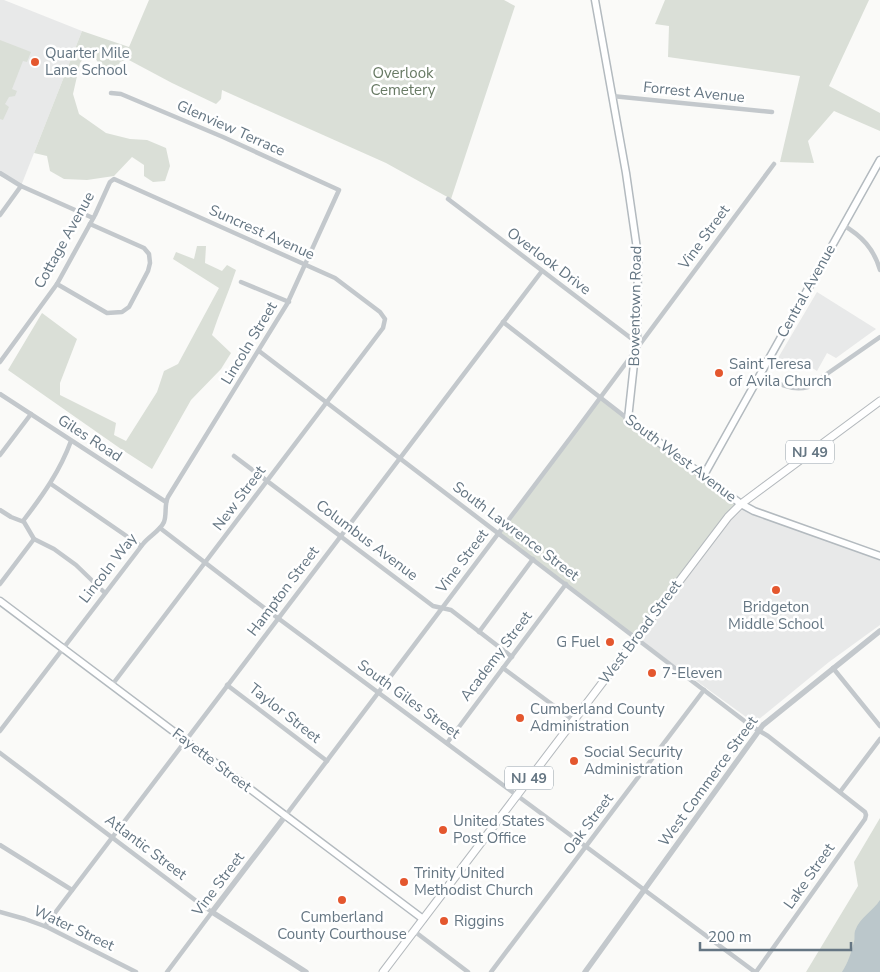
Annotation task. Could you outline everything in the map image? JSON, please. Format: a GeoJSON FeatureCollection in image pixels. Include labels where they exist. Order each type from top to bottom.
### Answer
{"type":"FeatureCollection","features":[{"type":"Feature","properties":{"kind":"highway","name":"West Broad Street"},"geometry":{"type":"LineString","coordinates":[[383,972],[720,526],[741,504],[880,401]]}},
{"type":"Feature","properties":{"kind":"main road","name":"Bowentown Road"},"geometry":{"type":"LineString","coordinates":[[595,0],[633,210],[637,247],[636,351],[628,419]]}},
{"type":"Feature","properties":{"kind":"main road","name":"Central Avenue"},"geometry":{"type":"LineString","coordinates":[[704,476],[880,160]]}},
{"type":"Feature","properties":{"kind":"main road","name":"South West Avenue"},"geometry":{"type":"LineString","coordinates":[[628,419],[741,504],[754,511],[880,556]]}},
{"type":"Feature","properties":{"kind":"main road","name":"Fayette Street"},"geometry":{"type":"LineString","coordinates":[[0,601],[423,919]]}},
{"type":"Feature","properties":{"kind":"street","name":"Glenview Terrace"},"geometry":{"type":"LineString","coordinates":[[111,94],[120,94],[206,129],[339,190]]}},
{"type":"Feature","properties":{"kind":"street","name":"Forrest Avenue"},"geometry":{"type":"LineString","coordinates":[[612,96],[772,112]]}},
{"type":"Feature","properties":{"kind":"street","name":"Vine Street"},"geometry":{"type":"LineString","coordinates":[[168,972],[636,351],[774,164]]}},
{"type":"Feature","properties":{"kind":"street"},"geometry":{"type":"LineString","coordinates":[[0,173],[21,186],[94,218]]}},
{"type":"Feature","properties":{"kind":"street","name":"Cottage Avenue"},"geometry":{"type":"LineString","coordinates":[[0,362],[57,284],[94,218],[110,182],[114,179]]}},
{"type":"Feature","properties":{"kind":"street","name":"Suncrest Avenue"},"geometry":{"type":"LineString","coordinates":[[114,179],[335,278],[380,312],[385,319],[384,325]]}},
{"type":"Feature","properties":{"kind":"street"},"geometry":{"type":"LineString","coordinates":[[0,215],[21,186]]}},
{"type":"Feature","properties":{"kind":"street","name":"Lincoln Street"},"geometry":{"type":"LineString","coordinates":[[166,502],[288,302],[339,190]]}},
{"type":"Feature","properties":{"kind":"street","name":"Overlook Drive"},"geometry":{"type":"LineString","coordinates":[[448,199],[636,342]]}},
{"type":"Feature","properties":{"kind":"street"},"geometry":{"type":"LineString","coordinates":[[57,284],[107,313],[122,312],[132,300],[148,271],[149,254],[144,248],[90,224]]}},
{"type":"Feature","properties":{"kind":"street"},"geometry":{"type":"LineString","coordinates":[[843,225],[858,234],[869,246],[880,270]]}},
{"type":"Feature","properties":{"kind":"street","name":"Hampton Street"},"geometry":{"type":"LineString","coordinates":[[45,926],[542,271]]}},
{"type":"Feature","properties":{"kind":"street"},"geometry":{"type":"LineString","coordinates":[[241,282],[288,302]]}},
{"type":"Feature","properties":{"kind":"street","name":"South West Avenue"},"geometry":{"type":"LineString","coordinates":[[503,322],[628,419]]}},
{"type":"Feature","properties":{"kind":"street","name":"New Street"},"geometry":{"type":"LineString","coordinates":[[112,685],[327,403],[384,325]]}},
{"type":"Feature","properties":{"kind":"street"},"geometry":{"type":"LineString","coordinates":[[760,373],[784,386],[801,389],[808,387],[880,337]]}},
{"type":"Feature","properties":{"kind":"street","name":"South Lawrence Street"},"geometry":{"type":"LineString","coordinates":[[259,351],[840,792],[865,812],[866,818]]}},
{"type":"Feature","properties":{"kind":"street","name":"Giles Road"},"geometry":{"type":"LineString","coordinates":[[0,394],[166,502]]}},
{"type":"Feature","properties":{"kind":"street"},"geometry":{"type":"LineString","coordinates":[[0,455],[31,414]]}},
{"type":"Feature","properties":{"kind":"street"},"geometry":{"type":"LineString","coordinates":[[23,521],[51,484],[71,440]]}},
{"type":"Feature","properties":{"kind":"street","name":"Columbus Avenue"},"geometry":{"type":"LineString","coordinates":[[234,456],[433,606],[451,610],[512,656]]}},
{"type":"Feature","properties":{"kind":"street"},"geometry":{"type":"LineString","coordinates":[[51,484],[141,546]]}},
{"type":"Feature","properties":{"kind":"street"},"geometry":{"type":"LineString","coordinates":[[160,528],[166,516],[166,502]]}},
{"type":"Feature","properties":{"kind":"street"},"geometry":{"type":"LineString","coordinates":[[0,510],[23,521],[34,539],[54,549],[76,565],[105,593]]}},
{"type":"Feature","properties":{"kind":"street"},"geometry":{"type":"LineString","coordinates":[[0,521],[5,514]]}},
{"type":"Feature","properties":{"kind":"street","name":"South Giles Street"},"geometry":{"type":"LineString","coordinates":[[160,528],[278,618],[755,972]]}},
{"type":"Feature","properties":{"kind":"street","name":"Lincoln Way"},"geometry":{"type":"LineString","coordinates":[[63,648],[141,546],[160,528]]}},
{"type":"Feature","properties":{"kind":"street"},"geometry":{"type":"LineString","coordinates":[[0,584],[34,539]]}},
{"type":"Feature","properties":{"kind":"street"},"geometry":{"type":"LineString","coordinates":[[479,632],[533,559]]}},
{"type":"Feature","properties":{"kind":"street","name":"Academy Street"},"geometry":{"type":"LineString","coordinates":[[447,743],[566,584]]}},
{"type":"Feature","properties":{"kind":"street","name":"West Commerce Street"},"geometry":{"type":"LineString","coordinates":[[586,972],[762,724],[880,631]]}},
{"type":"Feature","properties":{"kind":"street"},"geometry":{"type":"LineString","coordinates":[[0,731],[63,648]]}},
{"type":"Feature","properties":{"kind":"street"},"geometry":{"type":"LineString","coordinates":[[503,668],[573,720]]}},
{"type":"Feature","properties":{"kind":"street"},"geometry":{"type":"LineString","coordinates":[[834,668],[880,726]]}},
{"type":"Feature","properties":{"kind":"street","name":"Taylor Street"},"geometry":{"type":"LineString","coordinates":[[227,685],[327,761]]}},
{"type":"Feature","properties":{"kind":"street","name":"Oak Street"},"geometry":{"type":"LineString","coordinates":[[491,972],[704,690]]}},
{"type":"Feature","properties":{"kind":"street"},"geometry":{"type":"LineString","coordinates":[[840,792],[880,739]]}},
{"type":"Feature","properties":{"kind":"street","name":"Atlantic Street"},"geometry":{"type":"LineString","coordinates":[[0,753],[212,912],[306,972]]}},
{"type":"Feature","properties":{"kind":"street","name":"Lake Street"},"geometry":{"type":"LineString","coordinates":[[755,972],[866,818]]}},
{"type":"Feature","properties":{"kind":"street"},"geometry":{"type":"LineString","coordinates":[[0,844],[72,890]]}},
{"type":"Feature","properties":{"kind":"street","name":"Water Street"},"geometry":{"type":"LineString","coordinates":[[0,912],[45,926],[136,972]]}},
{"type":"Feature","properties":{"kind":"street"},"geometry":{"type":"LineString","coordinates":[[414,931],[468,972]]}},
{"type":"Feature","properties":{"kind":"shaded area","name":"Quarter Mile Lane School"},"geometry":{"type":"Polygon","coordinates":[[[0,0],[82,31],[21,186],[0,176],[0,0]]]}},
{"type":"Feature","properties":{"kind":"shaded area"},"geometry":{"type":"Polygon","coordinates":[[[817,292],[876,329],[836,358],[827,353],[817,371],[806,364],[802,371],[778,358],[817,292]]]}},
{"type":"Feature","properties":{"kind":"shaded area","name":"Bridgeton Middle School"},"geometry":{"type":"Polygon","coordinates":[[[741,504],[880,556],[880,625],[829,662],[758,720],[753,722],[636,637],[741,504]]]}},
{"type":"Feature","properties":{"kind":"shaded area"},"geometry":{"type":"Polygon","coordinates":[[[880,900],[880,972],[842,972],[850,954],[857,926],[880,900]]]}},
{"type":"Feature","properties":{"kind":"green space","name":"Overlook Cemetery"},"geometry":{"type":"Polygon","coordinates":[[[149,0],[504,0],[515,6],[451,199],[386,163],[222,90],[221,99],[216,104],[127,59],[120,62],[115,73],[105,72],[90,51],[80,63],[73,94],[79,114],[106,133],[130,139],[147,140],[166,148],[170,166],[165,181],[153,182],[144,176],[144,165],[132,157],[114,176],[87,180],[64,179],[50,171],[47,156],[34,153],[82,31],[129,47],[149,0]]]}},
{"type":"Feature","properties":{"kind":"green space"},"geometry":{"type":"Polygon","coordinates":[[[665,0],[869,0],[829,86],[880,113],[880,131],[834,111],[808,141],[814,163],[780,162],[800,76],[668,57],[669,26],[655,24],[665,0]]]}},
{"type":"Feature","properties":{"kind":"green space"},"geometry":{"type":"Polygon","coordinates":[[[0,40],[31,52],[27,62],[23,61],[12,89],[17,91],[15,96],[9,97],[5,104],[9,107],[3,120],[0,119],[0,40]]]}},
{"type":"Feature","properties":{"kind":"green space"},"geometry":{"type":"Polygon","coordinates":[[[197,246],[206,246],[205,263],[222,271],[227,265],[236,270],[212,335],[231,353],[221,369],[191,400],[152,469],[8,370],[42,313],[77,339],[60,383],[60,395],[116,423],[114,435],[126,441],[157,392],[164,371],[178,364],[219,288],[173,259],[176,252],[194,259],[197,246]]]}},
{"type":"Feature","properties":{"kind":"green space"},"geometry":{"type":"Polygon","coordinates":[[[601,397],[741,504],[636,637],[499,533],[601,397]]]}},
{"type":"Feature","properties":{"kind":"green space"},"geometry":{"type":"Polygon","coordinates":[[[880,818],[880,972],[806,972],[858,886],[854,862],[880,818]]]}},
{"type":"Feature","properties":{"kind":"place","name":"Quarter Mile Lane School"},"geometry":{"type":"Point","coordinates":[35,62]}},
{"type":"Feature","properties":{"kind":"place","name":"Saint Teresa of Avila Church"},"geometry":{"type":"Point","coordinates":[719,373]}},
{"type":"Feature","properties":{"kind":"place","name":"Bridgeton Middle School"},"geometry":{"type":"Point","coordinates":[776,590]}},
{"type":"Feature","properties":{"kind":"place","name":"G Fuel"},"geometry":{"type":"Point","coordinates":[610,642]}},
{"type":"Feature","properties":{"kind":"place","name":"7-Eleven"},"geometry":{"type":"Point","coordinates":[652,673]}},
{"type":"Feature","properties":{"kind":"place","name":"Cumberland County Administration"},"geometry":{"type":"Point","coordinates":[520,718]}},
{"type":"Feature","properties":{"kind":"place","name":"Social Security Administration"},"geometry":{"type":"Point","coordinates":[574,761]}},
{"type":"Feature","properties":{"kind":"place","name":"United States Post Office"},"geometry":{"type":"Point","coordinates":[443,830]}},
{"type":"Feature","properties":{"kind":"place","name":"Trinity United Methodist Church"},"geometry":{"type":"Point","coordinates":[404,882]}},
{"type":"Feature","properties":{"kind":"place","name":"Cumberland County Courthouse"},"geometry":{"type":"Point","coordinates":[342,900]}},
{"type":"Feature","properties":{"kind":"place","name":"Riggins"},"geometry":{"type":"Point","coordinates":[444,921]}}]}
